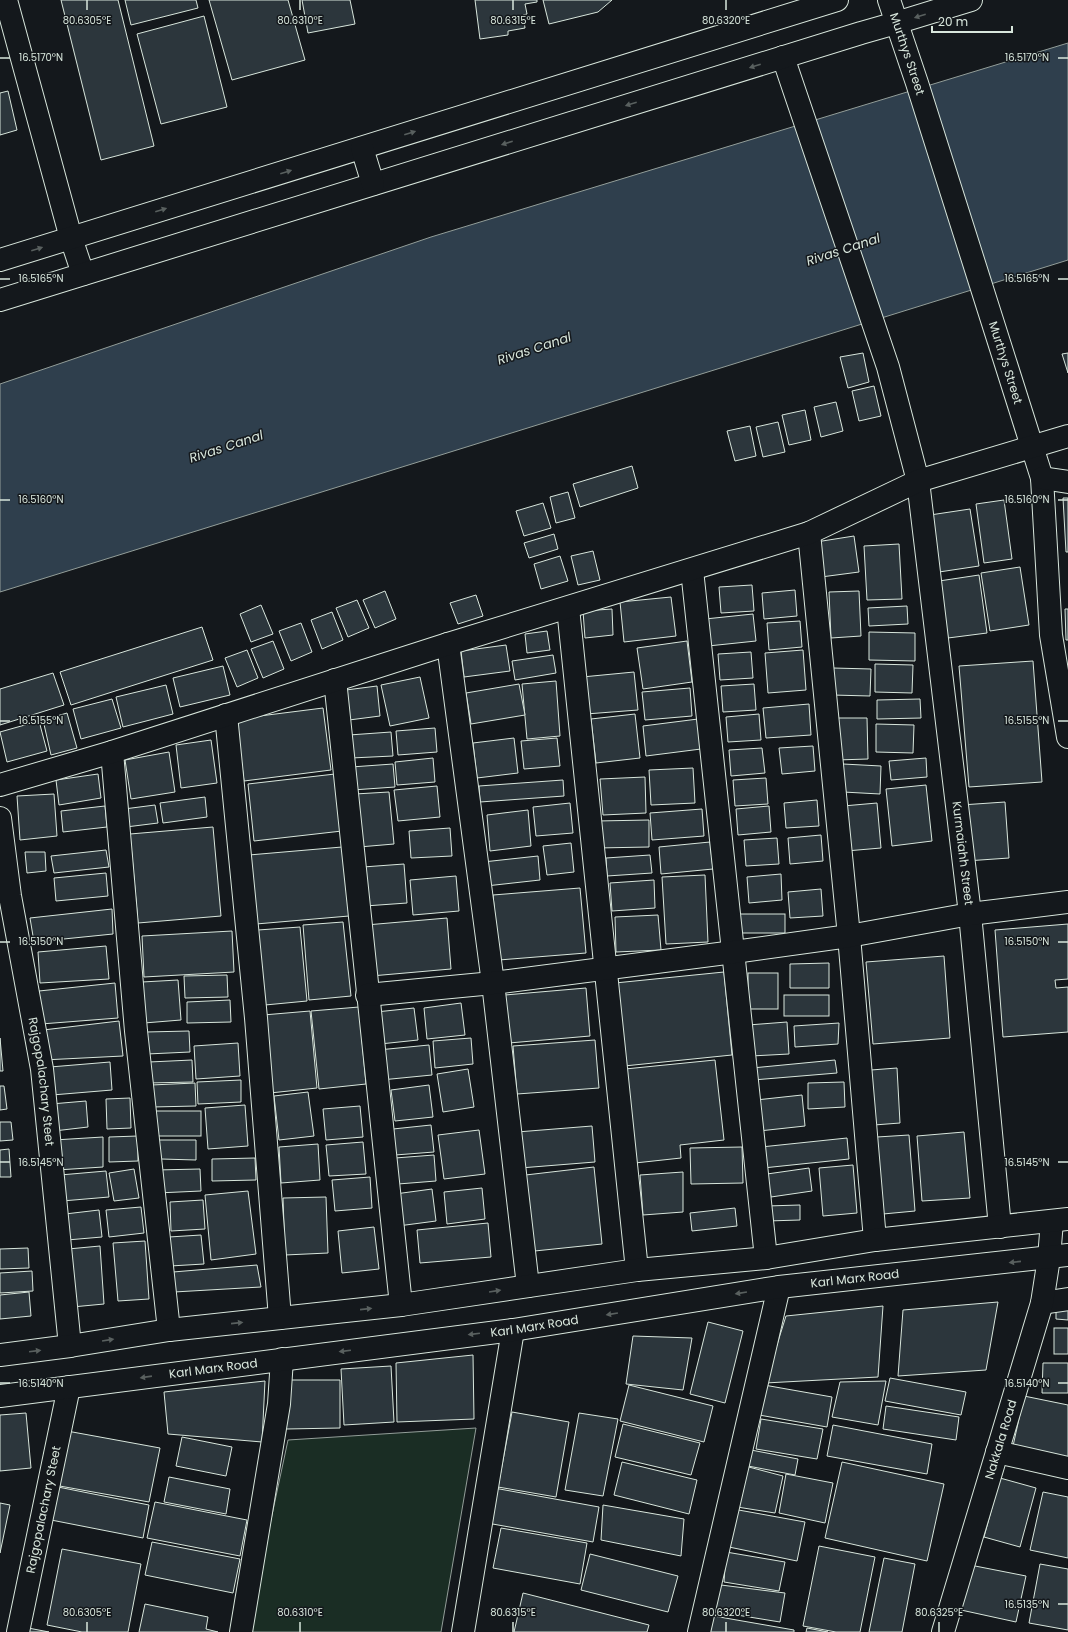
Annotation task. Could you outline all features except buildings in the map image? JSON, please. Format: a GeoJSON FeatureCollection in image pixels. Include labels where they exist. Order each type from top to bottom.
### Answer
{"type":"FeatureCollection","features":[{"type":"Feature","properties":{"kind":"street"},"geometry":{"type":"LineString","coordinates":[[6,0],[71,238],[83,274]]}},
{"type":"Feature","properties":{"kind":"street"},"geometry":{"type":"LineString","coordinates":[[0,260],[837,0]]}},
{"type":"Feature","properties":{"kind":"street","name":"Murthys Street"},"geometry":{"type":"LineString","coordinates":[[889,0],[917,83],[1042,478],[1068,737]]}},
{"type":"Feature","properties":{"kind":"street"},"geometry":{"type":"LineString","coordinates":[[0,300],[971,0]]}},
{"type":"Feature","properties":{"kind":"street","name":"Kurmaiahh Street"},"geometry":{"type":"LineString","coordinates":[[783,57],[888,367],[918,481],[970,914],[1000,1227]]}},
{"type":"Feature","properties":{"kind":"street"},"geometry":{"type":"LineString","coordinates":[[362,148],[373,184]]}},
{"type":"Feature","properties":{"kind":"street"},"geometry":{"type":"LineString","coordinates":[[0,785],[112,752],[448,644],[809,533],[918,481],[1068,436]]}},
{"type":"Feature","properties":{"kind":"street"},"geometry":{"type":"LineString","coordinates":[[1042,478],[1068,482]]}},
{"type":"Feature","properties":{"kind":"street"},"geometry":{"type":"LineString","coordinates":[[809,533],[849,936],[875,1240]]}},
{"type":"Feature","properties":{"kind":"street"},"geometry":{"type":"LineString","coordinates":[[692,570],[766,1258]]}},
{"type":"Feature","properties":{"kind":"street"},"geometry":{"type":"LineString","coordinates":[[568,608],[604,968],[637,1270]]}},
{"type":"Feature","properties":{"kind":"street"},"geometry":{"type":"LineString","coordinates":[[448,644],[493,983],[528,1286]]}},
{"type":"Feature","properties":{"kind":"street"},"geometry":{"type":"LineString","coordinates":[[335,680],[367,996],[401,1305]]}},
{"type":"Feature","properties":{"kind":"street"},"geometry":{"type":"LineString","coordinates":[[226,715],[255,1011],[280,1318]]}},
{"type":"Feature","properties":{"kind":"street"},"geometry":{"type":"LineString","coordinates":[[112,752],[136,1031],[169,1330]]}},
{"type":"Feature","properties":{"kind":"street","name":"Rajgopalachary Steet"},"geometry":{"type":"LineString","coordinates":[[0,818],[10,896],[42,1069],[70,1346]]}},
{"type":"Feature","properties":{"kind":"street"},"geometry":{"type":"LineString","coordinates":[[367,996],[493,983],[734,952],[849,936],[970,914],[1068,902]]}},
{"type":"Feature","properties":{"kind":"street"},"geometry":{"type":"LineString","coordinates":[[0,1355],[70,1346],[169,1330],[401,1305],[637,1270],[766,1258],[875,1240],[1060,1220]]}},
{"type":"Feature","properties":{"kind":"street","name":"Nakkala Road"},"geometry":{"type":"LineString","coordinates":[[943,1632],[1042,1303],[1059,1256],[1060,1220]]}},
{"type":"Feature","properties":{"kind":"street","name":"Karl Marx Road"},"geometry":{"type":"LineString","coordinates":[[0,1396],[513,1330],[779,1287],[1059,1256]]}},
{"type":"Feature","properties":{"kind":"street"},"geometry":{"type":"LineString","coordinates":[[699,1632],[779,1287]]}},
{"type":"Feature","properties":{"kind":"street"},"geometry":{"type":"LineString","coordinates":[[1042,1303],[1068,1300]]}},
{"type":"Feature","properties":{"kind":"street"},"geometry":{"type":"LineString","coordinates":[[463,1632],[513,1330]]}},
{"type":"Feature","properties":{"kind":"street"},"geometry":{"type":"LineString","coordinates":[[241,1632],[279,1404],[282,1359]]}},
{"type":"Feature","properties":{"kind":"street","name":"Rajgopalachary Steet"},"geometry":{"type":"LineString","coordinates":[[18,1632],[69,1387]]}},
{"type":"Feature","properties":{"kind":"street"},"geometry":{"type":"LineString","coordinates":[[997,1452],[1068,1468]]}},
{"type":"Feature","properties":{"kind":"green space"},"geometry":{"type":"Polygon","coordinates":[[[476,1428],[441,1632],[247,1632],[288,1440],[476,1428]]]}},
{"type":"Feature","properties":{"kind":"water","name":"Rivas Canal"},"geometry":{"type":"Polygon","coordinates":[[[1068,43],[1068,260],[0,592],[0,384],[431,237],[1068,43]]]}}]}
